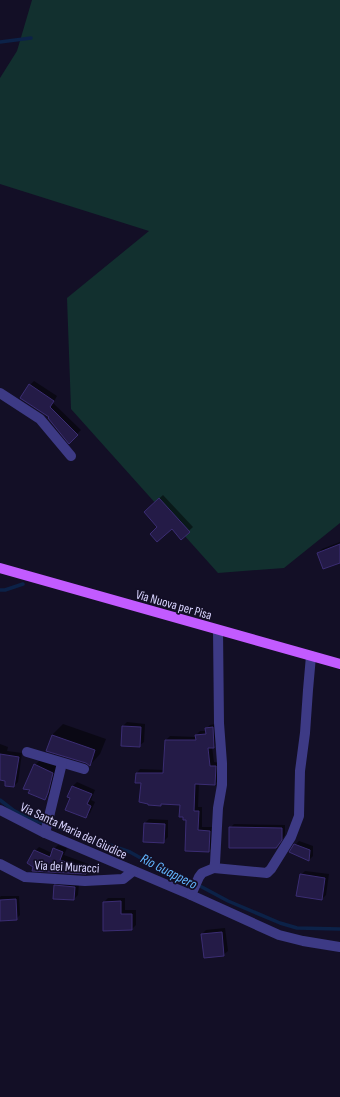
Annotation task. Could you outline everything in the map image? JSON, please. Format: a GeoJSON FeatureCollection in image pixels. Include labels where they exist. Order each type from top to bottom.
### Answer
{"type":"FeatureCollection","features":[{"type":"Feature","properties":{"kind":"main road","name":"Via Nuova per Pisa"},"geometry":{"type":"LineString","coordinates":[[0,568],[340,664]]}},
{"type":"Feature","properties":{"kind":"street"},"geometry":{"type":"LineString","coordinates":[[0,393],[40,418],[72,456]]}},
{"type":"Feature","properties":{"kind":"street"},"geometry":{"type":"LineString","coordinates":[[214,868],[216,864],[218,808],[222,785],[218,630]]}},
{"type":"Feature","properties":{"kind":"street"},"geometry":{"type":"LineString","coordinates":[[192,893],[202,873],[214,868],[267,872],[271,869],[291,837],[298,816],[300,771],[305,733],[311,656]]}},
{"type":"Feature","properties":{"kind":"street"},"geometry":{"type":"LineString","coordinates":[[27,752],[84,769]]}},
{"type":"Feature","properties":{"kind":"street"},"geometry":{"type":"LineString","coordinates":[[45,830],[62,763]]}},
{"type":"Feature","properties":{"kind":"street","name":"Via Santa Maria del Giudice"},"geometry":{"type":"LineString","coordinates":[[0,810],[133,872],[192,893],[279,935],[303,941],[340,947]]}},
{"type":"Feature","properties":{"kind":"street","name":"Via dei Muracci"},"geometry":{"type":"LineString","coordinates":[[0,864],[25,876],[86,881],[123,879],[133,872]]}},
{"type":"Feature","properties":{"kind":"green space"},"geometry":{"type":"Polygon","coordinates":[[[32,0],[340,0],[340,523],[284,568],[218,573],[71,409],[67,298],[149,231],[0,184],[0,78],[17,51],[32,0]]]}},
{"type":"Feature","properties":{"kind":"building"},"geometry":{"type":"Polygon","coordinates":[[[29,384],[54,401],[50,407],[78,435],[69,444],[48,418],[49,417],[20,398],[29,384]]]}},
{"type":"Feature","properties":{"kind":"building"},"geometry":{"type":"Polygon","coordinates":[[[159,498],[190,532],[181,540],[172,529],[157,542],[150,534],[157,527],[144,512],[159,498]]]}},
{"type":"Feature","properties":{"kind":"building"},"geometry":{"type":"Polygon","coordinates":[[[340,544],[340,563],[323,569],[317,553],[340,544]]]}},
{"type":"Feature","properties":{"kind":"building"},"geometry":{"type":"Polygon","coordinates":[[[122,726],[141,727],[140,747],[121,746],[122,726]]]}},
{"type":"Feature","properties":{"kind":"building"},"geometry":{"type":"Polygon","coordinates":[[[213,727],[214,748],[208,748],[210,766],[216,766],[215,785],[195,784],[194,811],[199,811],[198,830],[210,831],[209,852],[185,851],[186,820],[183,820],[183,817],[179,817],[180,805],[161,804],[161,806],[148,805],[139,802],[141,783],[135,783],[136,773],[163,773],[165,740],[196,740],[195,735],[206,734],[205,728],[213,727]]]}},
{"type":"Feature","properties":{"kind":"building"},"geometry":{"type":"Polygon","coordinates":[[[52,735],[95,750],[90,766],[86,763],[46,751],[52,735]]]}},
{"type":"Feature","properties":{"kind":"building"},"geometry":{"type":"Polygon","coordinates":[[[0,754],[19,757],[14,787],[5,786],[5,781],[0,780],[0,754]]]}},
{"type":"Feature","properties":{"kind":"building"},"geometry":{"type":"Polygon","coordinates":[[[34,764],[53,773],[45,800],[28,793],[30,790],[23,789],[34,764]]]}},
{"type":"Feature","properties":{"kind":"building"},"geometry":{"type":"Polygon","coordinates":[[[72,786],[92,794],[87,804],[91,806],[86,818],[65,810],[70,798],[67,797],[72,786]]]}},
{"type":"Feature","properties":{"kind":"building"},"geometry":{"type":"Polygon","coordinates":[[[144,823],[165,824],[164,843],[143,842],[144,823]]]}},
{"type":"Feature","properties":{"kind":"building"},"geometry":{"type":"Polygon","coordinates":[[[229,827],[282,828],[282,840],[276,848],[229,848],[229,827]]]}},
{"type":"Feature","properties":{"kind":"building"},"geometry":{"type":"Polygon","coordinates":[[[294,844],[310,850],[309,861],[289,852],[294,844]]]}},
{"type":"Feature","properties":{"kind":"building"},"geometry":{"type":"Polygon","coordinates":[[[53,848],[63,852],[60,860],[88,869],[86,874],[32,871],[33,867],[27,863],[34,850],[50,857],[53,848]]]}},
{"type":"Feature","properties":{"kind":"building"},"geometry":{"type":"Polygon","coordinates":[[[300,874],[325,878],[322,900],[296,896],[300,874]]]}},
{"type":"Feature","properties":{"kind":"building"},"geometry":{"type":"Polygon","coordinates":[[[54,885],[75,887],[74,900],[53,899],[54,885]]]}},
{"type":"Feature","properties":{"kind":"building"},"geometry":{"type":"Polygon","coordinates":[[[16,899],[17,920],[0,921],[0,900],[16,899]]]}},
{"type":"Feature","properties":{"kind":"building"},"geometry":{"type":"Polygon","coordinates":[[[121,901],[121,914],[132,914],[132,930],[103,931],[103,902],[121,901]]]}},
{"type":"Feature","properties":{"kind":"building"},"geometry":{"type":"Polygon","coordinates":[[[222,932],[224,956],[204,958],[201,934],[222,932]]]}},
{"type":"Feature","properties":{"kind":"waterway"},"geometry":{"type":"LineString","coordinates":[[0,42],[31,38]]}},
{"type":"Feature","properties":{"kind":"waterway"},"geometry":{"type":"LineString","coordinates":[[0,590],[5,590],[23,584]]}},
{"type":"Feature","properties":{"kind":"waterway","name":"Rio Guappero"},"geometry":{"type":"LineString","coordinates":[[0,800],[13,810],[32,820],[130,852],[228,901],[280,923],[297,928],[340,929]]}}]}
